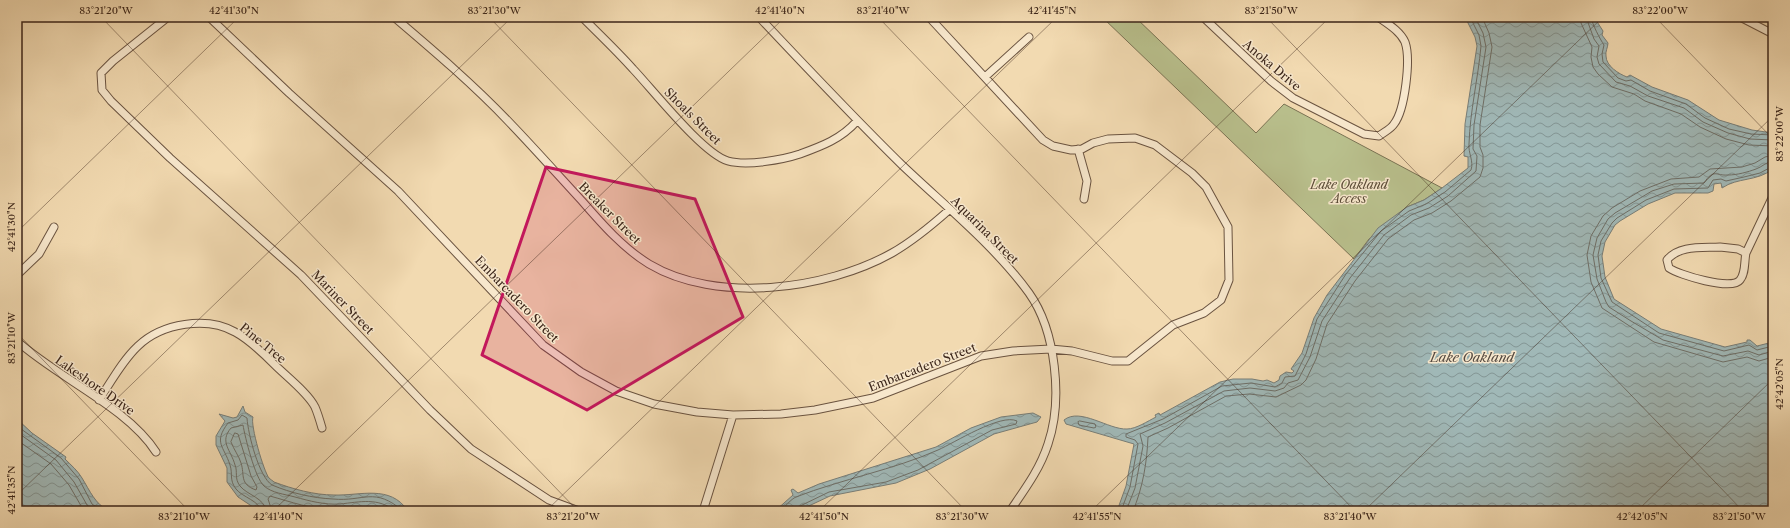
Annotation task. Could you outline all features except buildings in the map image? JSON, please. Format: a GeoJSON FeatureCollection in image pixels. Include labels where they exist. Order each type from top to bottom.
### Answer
{"type":"FeatureCollection","features":[{"type":"Feature","properties":{"kind":"street","name":"Mariner Street"},"geometry":{"type":"LineString","coordinates":[[168,17],[113,61],[101,73],[102,90],[170,158],[301,274],[430,410],[471,449],[549,500],[579,511]]}},
{"type":"Feature","properties":{"kind":"street","name":"Embarcadero Street"},"geometry":{"type":"LineString","coordinates":[[209,17],[283,88],[398,191],[543,345],[582,372],[616,391],[654,404],[697,412],[734,415],[781,414],[815,410],[873,398],[981,356],[1051,349],[1072,351],[1112,361],[1128,361],[1173,325],[1204,313],[1221,300],[1229,280],[1228,226],[1206,187],[1192,173],[1155,145],[1136,138],[1108,139],[1078,149]]}},
{"type":"Feature","properties":{"kind":"street","name":"Breaker Street"},"geometry":{"type":"LineString","coordinates":[[394,17],[509,122],[624,246],[649,264],[674,276],[728,288],[791,285],[833,276],[868,265],[891,254],[912,242],[949,210]]}},
{"type":"Feature","properties":{"kind":"street","name":"Shoals Street"},"geometry":{"type":"LineString","coordinates":[[582,17],[705,146],[719,157],[729,162],[748,163],[787,158],[827,145],[848,131],[857,121]]}},
{"type":"Feature","properties":{"kind":"street","name":"Aquarina Street"},"geometry":{"type":"LineString","coordinates":[[759,17],[857,121],[987,246],[1030,295],[1042,318],[1054,358],[1055,407],[1050,438],[1036,473],[1010,511]]}},
{"type":"Feature","properties":{"kind":"street"},"geometry":{"type":"LineString","coordinates":[[929,17],[1043,140],[1061,148],[1078,149],[1086,181],[1084,199]]}},
{"type":"Feature","properties":{"kind":"street","name":"Anoka Drive"},"geometry":{"type":"LineString","coordinates":[[1202,17],[1271,81],[1293,98],[1364,134],[1379,136],[1394,124],[1400,110],[1407,70],[1407,55],[1405,42],[1398,32],[1378,17]]}},
{"type":"Feature","properties":{"kind":"street"},"geometry":{"type":"LineString","coordinates":[[1740,17],[1773,34]]}},
{"type":"Feature","properties":{"kind":"street"},"geometry":{"type":"LineString","coordinates":[[985,77],[1029,37]]}},
{"type":"Feature","properties":{"kind":"street"},"geometry":{"type":"LineString","coordinates":[[1746,253],[1732,247],[1692,248],[1674,253],[1667,260],[1669,268],[1676,272],[1728,284],[1737,283],[1742,279],[1746,253],[1773,196]]}},
{"type":"Feature","properties":{"kind":"street"},"geometry":{"type":"LineString","coordinates":[[17,275],[39,254],[54,227]]}},
{"type":"Feature","properties":{"kind":"street","name":"Pine Tree"},"geometry":{"type":"LineString","coordinates":[[99,400],[129,356],[138,345],[151,336],[176,326],[192,323],[219,326],[235,332],[270,360],[315,406],[322,428]]}},
{"type":"Feature","properties":{"kind":"street","name":"Lakeshore Drive"},"geometry":{"type":"LineString","coordinates":[[17,341],[31,354],[99,400],[136,428],[150,442],[156,452]]}},
{"type":"Feature","properties":{"kind":"street"},"geometry":{"type":"LineString","coordinates":[[702,511],[734,415]]}},
{"type":"Feature","properties":{"kind":"highlighted area"},"geometry":{"type":"Polygon","coordinates":[[[546,167],[695,199],[743,317],[587,410],[482,355],[546,167]]]}},
{"type":"Feature","properties":{"kind":"green space","name":"Lake Oakland Access"},"geometry":{"type":"Polygon","coordinates":[[[1102,17],[1135,17],[1256,133],[1284,104],[1442,188],[1424,200],[1407,207],[1369,239],[1354,259],[1102,17]]]}},
{"type":"Feature","properties":{"kind":"water","name":"Lake Oakland"},"geometry":{"type":"Polygon","coordinates":[[[1465,17],[1594,17],[1603,31],[1602,35],[1608,43],[1606,53],[1608,63],[1620,74],[1627,77],[1630,75],[1652,87],[1688,100],[1719,120],[1752,130],[1773,133],[1773,169],[1760,176],[1734,182],[1722,188],[1721,183],[1714,184],[1713,191],[1708,193],[1675,193],[1648,204],[1615,225],[1605,242],[1602,256],[1605,277],[1614,299],[1661,329],[1725,347],[1747,342],[1747,340],[1750,340],[1757,346],[1773,342],[1773,511],[1117,511],[1126,486],[1134,444],[1066,424],[1064,420],[1078,416],[1086,417],[1112,426],[1131,429],[1146,423],[1156,417],[1155,415],[1159,413],[1160,415],[1220,382],[1233,379],[1252,379],[1263,381],[1267,380],[1274,383],[1286,372],[1292,373],[1294,371],[1291,369],[1302,353],[1314,318],[1327,295],[1378,228],[1407,207],[1424,200],[1442,188],[1468,168],[1468,157],[1464,156],[1465,124],[1477,46],[1475,37],[1465,17]]]}},
{"type":"Feature","properties":{"kind":"water"},"geometry":{"type":"Polygon","coordinates":[[[243,406],[245,412],[253,417],[255,438],[261,458],[269,478],[274,482],[319,494],[384,494],[401,503],[408,511],[259,511],[238,497],[227,482],[227,468],[216,445],[216,436],[225,421],[219,414],[233,418],[237,417],[243,406]]]}},
{"type":"Feature","properties":{"kind":"water"},"geometry":{"type":"Polygon","coordinates":[[[1033,413],[1041,417],[1037,422],[994,434],[930,469],[896,483],[830,496],[798,511],[775,511],[793,495],[791,490],[793,489],[798,493],[819,484],[936,447],[971,428],[1001,417],[1033,413]]]}},
{"type":"Feature","properties":{"kind":"water"},"geometry":{"type":"Polygon","coordinates":[[[17,419],[32,433],[66,457],[65,459],[82,478],[96,501],[109,511],[17,511],[17,419]]]}}]}
